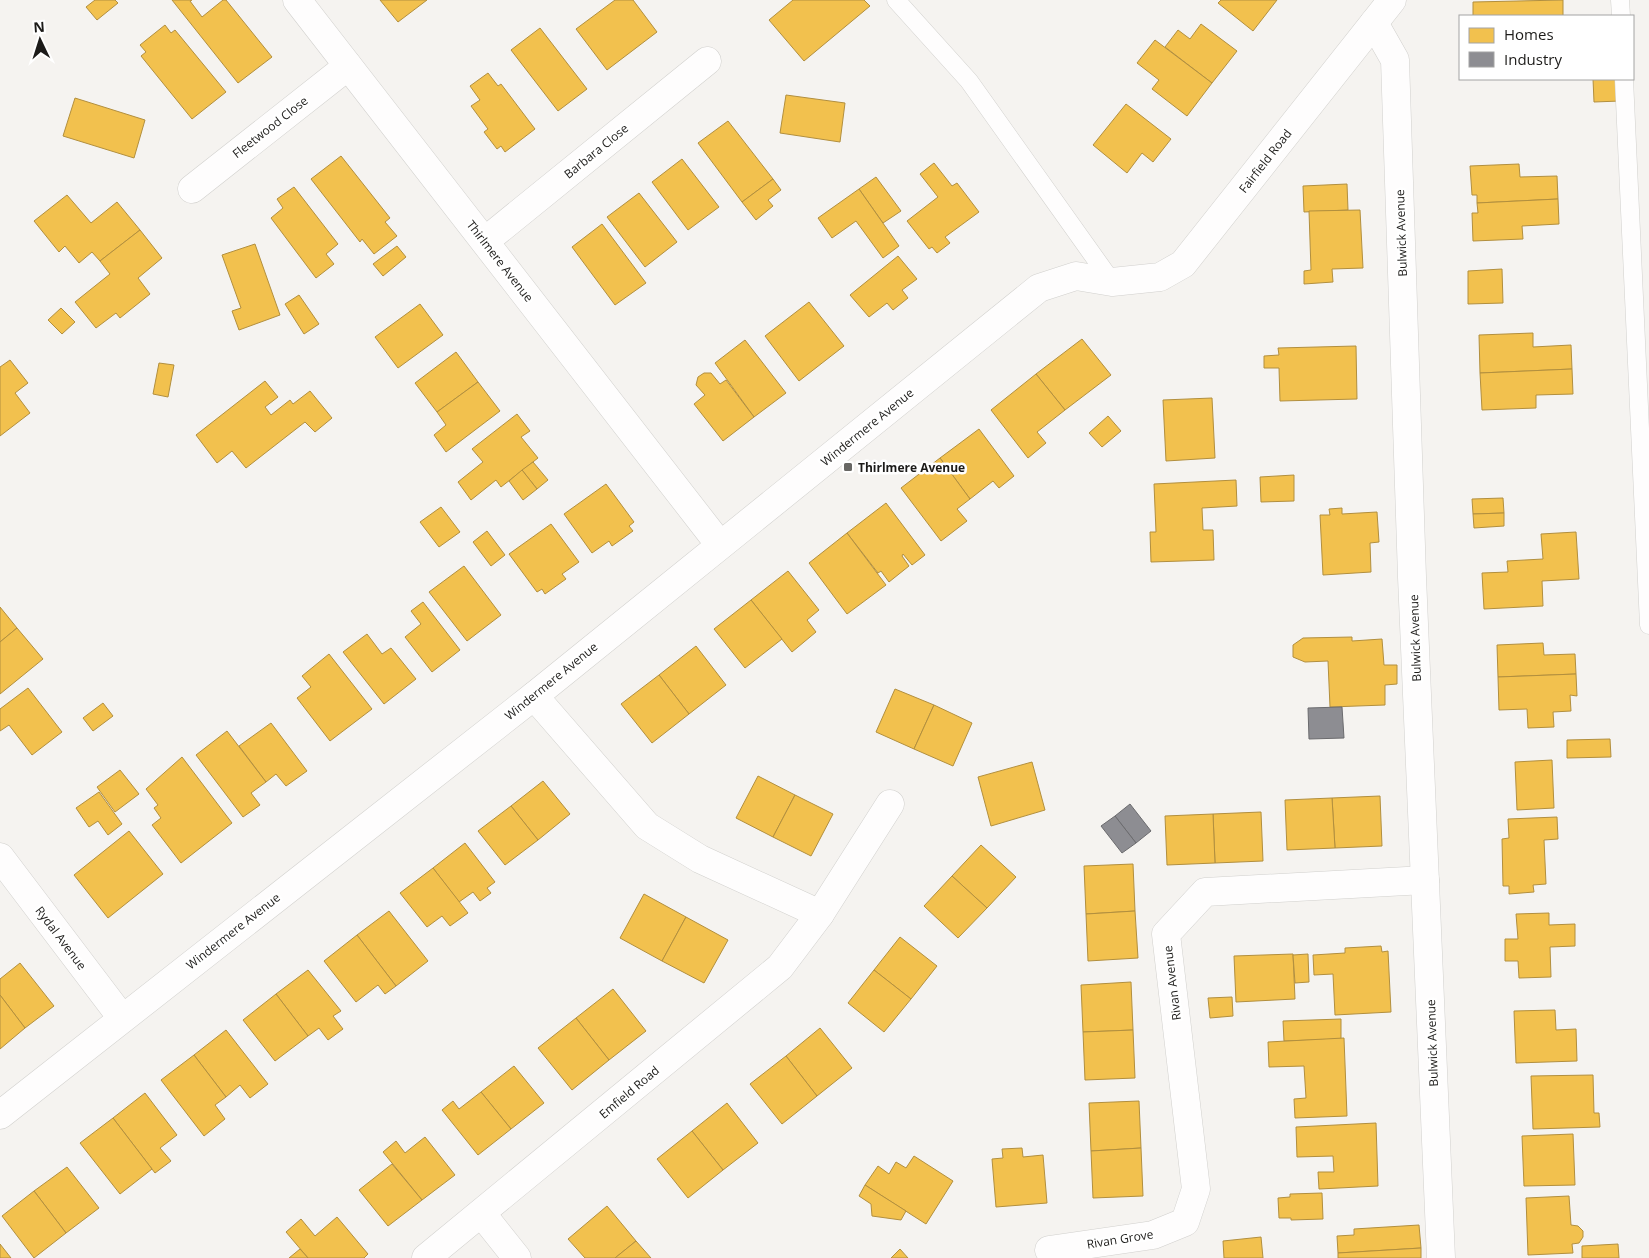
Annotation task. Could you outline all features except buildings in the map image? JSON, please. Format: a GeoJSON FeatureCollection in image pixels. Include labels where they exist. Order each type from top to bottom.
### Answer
{"type":"FeatureCollection","features":[{"type":"Feature","properties":{"kind":"street","name":"Thirlmere Avenue"},"geometry":{"type":"LineString","coordinates":[[298,0],[720,545]]}},
{"type":"Feature","properties":{"kind":"street","name":"Fairfield Road"},"geometry":{"type":"LineString","coordinates":[[1112,282],[1160,277],[1183,264],[1392,0]]}},
{"type":"Feature","properties":{"kind":"street","name":"Bulwick Avenue"},"geometry":{"type":"LineString","coordinates":[[1374,23],[1395,60],[1441,1258]]}},
{"type":"Feature","properties":{"kind":"street","name":"Barbara Close"},"geometry":{"type":"LineString","coordinates":[[485,241],[707,61]]}},
{"type":"Feature","properties":{"kind":"street","name":"Fleetwood Close"},"geometry":{"type":"LineString","coordinates":[[192,189],[348,66]]}},
{"type":"Feature","properties":{"kind":"street","name":"Windermere Avenue"},"geometry":{"type":"LineString","coordinates":[[0,1115],[534,696],[1039,288],[1076,276],[1112,282]]}},
{"type":"Feature","properties":{"kind":"street"},"geometry":{"type":"LineString","coordinates":[[534,696],[647,826],[700,859],[820,914]]}},
{"type":"Feature","properties":{"kind":"street","name":"Emfield Road"},"geometry":{"type":"LineString","coordinates":[[426,1258],[482,1214],[780,967],[820,914],[890,804]]}},
{"type":"Feature","properties":{"kind":"street","name":"Rydal Avenue"},"geometry":{"type":"LineString","coordinates":[[0,857],[122,1018]]}},
{"type":"Feature","properties":{"kind":"street","name":"Rivan Avenue"},"geometry":{"type":"LineString","coordinates":[[1196,1189],[1166,934],[1204,892],[1425,880]]}},
{"type":"Feature","properties":{"kind":"street","name":"Rivan Grove"},"geometry":{"type":"LineString","coordinates":[[1049,1250],[1153,1235],[1185,1222],[1196,1189]]}},
{"type":"Feature","properties":{"kind":"street"},"geometry":{"type":"LineString","coordinates":[[482,1214],[517,1258]]}},
{"type":"Feature","properties":{"kind":"lane"},"geometry":{"type":"LineString","coordinates":[[896,0],[969,81],[1112,282]]}},
{"type":"Feature","properties":{"kind":"lane"},"geometry":{"type":"LineString","coordinates":[[1620,0],[1621,15]]}},
{"type":"Feature","properties":{"kind":"lane"},"geometry":{"type":"LineString","coordinates":[[1624,80],[1649,625]]}},
{"type":"Feature","properties":{"kind":"place","name":"Thirlmere Avenue"},"geometry":{"type":"Point","coordinates":[848,467]}}]}
